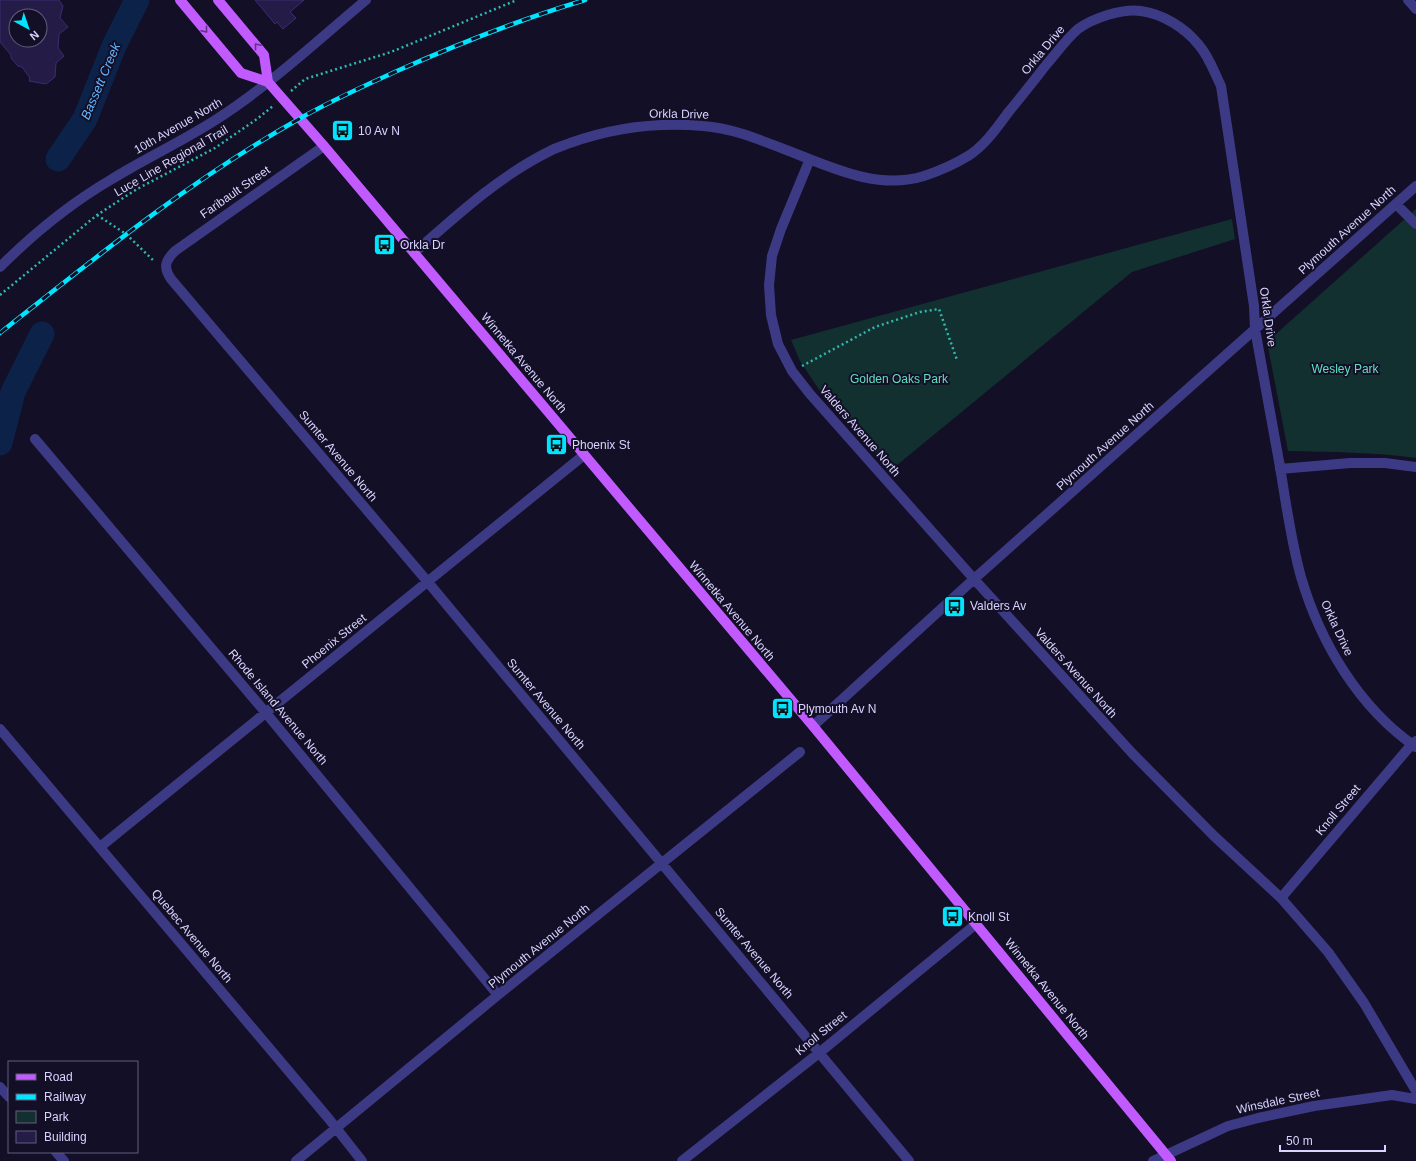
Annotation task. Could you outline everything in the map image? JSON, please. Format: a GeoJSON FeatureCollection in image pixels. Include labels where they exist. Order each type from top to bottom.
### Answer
{"type":"FeatureCollection","features":[{"type":"Feature","properties":{"kind":"main road"},"geometry":{"type":"LineString","coordinates":[[180,0],[241,73],[268,82],[264,55],[218,0]]}},
{"type":"Feature","properties":{"kind":"main road","name":"Winnetka Avenue North"},"geometry":{"type":"LineString","coordinates":[[268,82],[324,146],[813,726],[1168,1158]]}},
{"type":"Feature","properties":{"kind":"street","name":"10th Avenue North"},"geometry":{"type":"LineString","coordinates":[[0,267],[86,195],[113,178],[189,137],[242,103],[366,0]]}},
{"type":"Feature","properties":{"kind":"street"},"geometry":{"type":"LineString","coordinates":[[1408,0],[1416,9]]}},
{"type":"Feature","properties":{"kind":"street","name":"Orkla Drive"},"geometry":{"type":"LineString","coordinates":[[414,253],[484,193],[516,170],[550,151],[587,138],[625,128],[664,125],[704,126],[744,134],[842,172],[868,179],[896,180],[922,176],[948,166],[969,155],[990,136],[1062,46],[1078,30],[1098,18],[1121,12],[1140,10],[1163,17],[1182,29],[1199,45],[1221,86],[1254,306],[1255,329],[1291,535],[1301,577],[1316,618],[1337,661],[1364,699],[1389,724],[1415,744]]}},
{"type":"Feature","properties":{"kind":"street","name":"Faribault Street"},"geometry":{"type":"LineString","coordinates":[[166,264],[168,257],[175,251],[324,146]]}},
{"type":"Feature","properties":{"kind":"street","name":"Valders Avenue North"},"geometry":{"type":"LineString","coordinates":[[810,160],[781,229],[772,256],[769,285],[771,315],[778,344],[792,370],[815,400],[974,579],[1132,753],[1220,842],[1281,898],[1328,952],[1364,1003],[1416,1091]]}},
{"type":"Feature","properties":{"kind":"street","name":"Plymouth Avenue North"},"geometry":{"type":"LineString","coordinates":[[813,726],[974,579],[1416,186]]}},
{"type":"Feature","properties":{"kind":"street"},"geometry":{"type":"LineString","coordinates":[[1396,204],[1416,224]]}},
{"type":"Feature","properties":{"kind":"street","name":"Sumter Avenue North"},"geometry":{"type":"LineString","coordinates":[[166,264],[166,272],[662,863],[909,1161]]}},
{"type":"Feature","properties":{"kind":"street","name":"Rhode Island Avenue North"},"geometry":{"type":"LineString","coordinates":[[35,439],[266,713],[498,995]]}},
{"type":"Feature","properties":{"kind":"street","name":"Phoenix Street"},"geometry":{"type":"LineString","coordinates":[[100,847],[584,455]]}},
{"type":"Feature","properties":{"kind":"street"},"geometry":{"type":"LineString","coordinates":[[1280,468],[1350,463],[1378,463],[1416,467]]}},
{"type":"Feature","properties":{"kind":"street","name":"Quebec Avenue North"},"geometry":{"type":"LineString","coordinates":[[0,729],[329,1119],[362,1161]]}},
{"type":"Feature","properties":{"kind":"street","name":"Knoll Street"},"geometry":{"type":"LineString","coordinates":[[1281,898],[1415,744]]}},
{"type":"Feature","properties":{"kind":"street","name":"Plymouth Avenue North"},"geometry":{"type":"LineString","coordinates":[[296,1161],[498,995],[800,752]]}},
{"type":"Feature","properties":{"kind":"street","name":"Knoll Street"},"geometry":{"type":"LineString","coordinates":[[682,1161],[819,1053],[976,924]]}},
{"type":"Feature","properties":{"kind":"street"},"geometry":{"type":"LineString","coordinates":[[0,1087],[8,1096]]}},
{"type":"Feature","properties":{"kind":"street","name":"Winsdale Street"},"geometry":{"type":"LineString","coordinates":[[1153,1161],[1168,1158],[1228,1126],[1314,1106],[1392,1095],[1416,1099]]}},
{"type":"Feature","properties":{"kind":"path","name":"Luce Line Regional Trail"},"geometry":{"type":"LineString","coordinates":[[0,295],[97,215],[137,188],[215,148],[257,119],[305,79],[391,52],[518,0]]}},
{"type":"Feature","properties":{"kind":"path"},"geometry":{"type":"LineString","coordinates":[[97,215],[126,234],[156,262],[166,264]]}},
{"type":"Feature","properties":{"kind":"path"},"geometry":{"type":"LineString","coordinates":[[792,370],[810,363],[875,327],[920,312],[939,309],[957,360]]}},
{"type":"Feature","properties":{"kind":"green space","name":"Wesley Park"},"geometry":{"type":"Polygon","coordinates":[[[1416,209],[1416,458],[1368,453],[1288,451],[1267,342],[1416,209]]]}},
{"type":"Feature","properties":{"kind":"green space","name":"Golden Oaks Park"},"geometry":{"type":"Polygon","coordinates":[[[1232,219],[1235,239],[1132,272],[891,470],[820,391],[800,361],[791,340],[1232,219]]]}},
{"type":"Feature","properties":{"kind":"building"},"geometry":{"type":"Polygon","coordinates":[[[0,0],[59,0],[63,6],[60,18],[68,27],[59,34],[58,48],[64,56],[56,63],[55,77],[46,84],[29,81],[30,78],[22,67],[18,66],[11,58],[11,55],[0,42],[0,0]]]}},
{"type":"Feature","properties":{"kind":"building"},"geometry":{"type":"Polygon","coordinates":[[[255,0],[304,0],[290,12],[296,18],[283,29],[277,22],[275,24],[255,0]]]}},
{"type":"Feature","properties":{"kind":"waterway","name":"Bassett Creek"},"geometry":{"type":"LineString","coordinates":[[58,159],[85,119],[114,46],[137,0]]}},
{"type":"Feature","properties":{"kind":"waterway","name":"Bassett Creek"},"geometry":{"type":"LineString","coordinates":[[0,443],[13,392],[42,334]]}},
{"type":"Feature","properties":{"kind":"railway"},"geometry":{"type":"LineString","coordinates":[[0,333],[145,220],[259,142],[299,119],[360,88],[443,51],[490,32],[585,0]]}},
{"type":"Feature","properties":{"kind":"place","name":"10 Av N"},"geometry":{"type":"Point","coordinates":[342,131]}},
{"type":"Feature","properties":{"kind":"place","name":"Orkla Dr"},"geometry":{"type":"Point","coordinates":[384,245]}},
{"type":"Feature","properties":{"kind":"place","name":"Phoenix St"},"geometry":{"type":"Point","coordinates":[557,445]}},
{"type":"Feature","properties":{"kind":"place","name":"Valders Av"},"geometry":{"type":"Point","coordinates":[955,606]}},
{"type":"Feature","properties":{"kind":"place","name":"Plymouth Av N"},"geometry":{"type":"Point","coordinates":[783,709]}},
{"type":"Feature","properties":{"kind":"place","name":"Knoll St"},"geometry":{"type":"Point","coordinates":[953,917]}}]}
